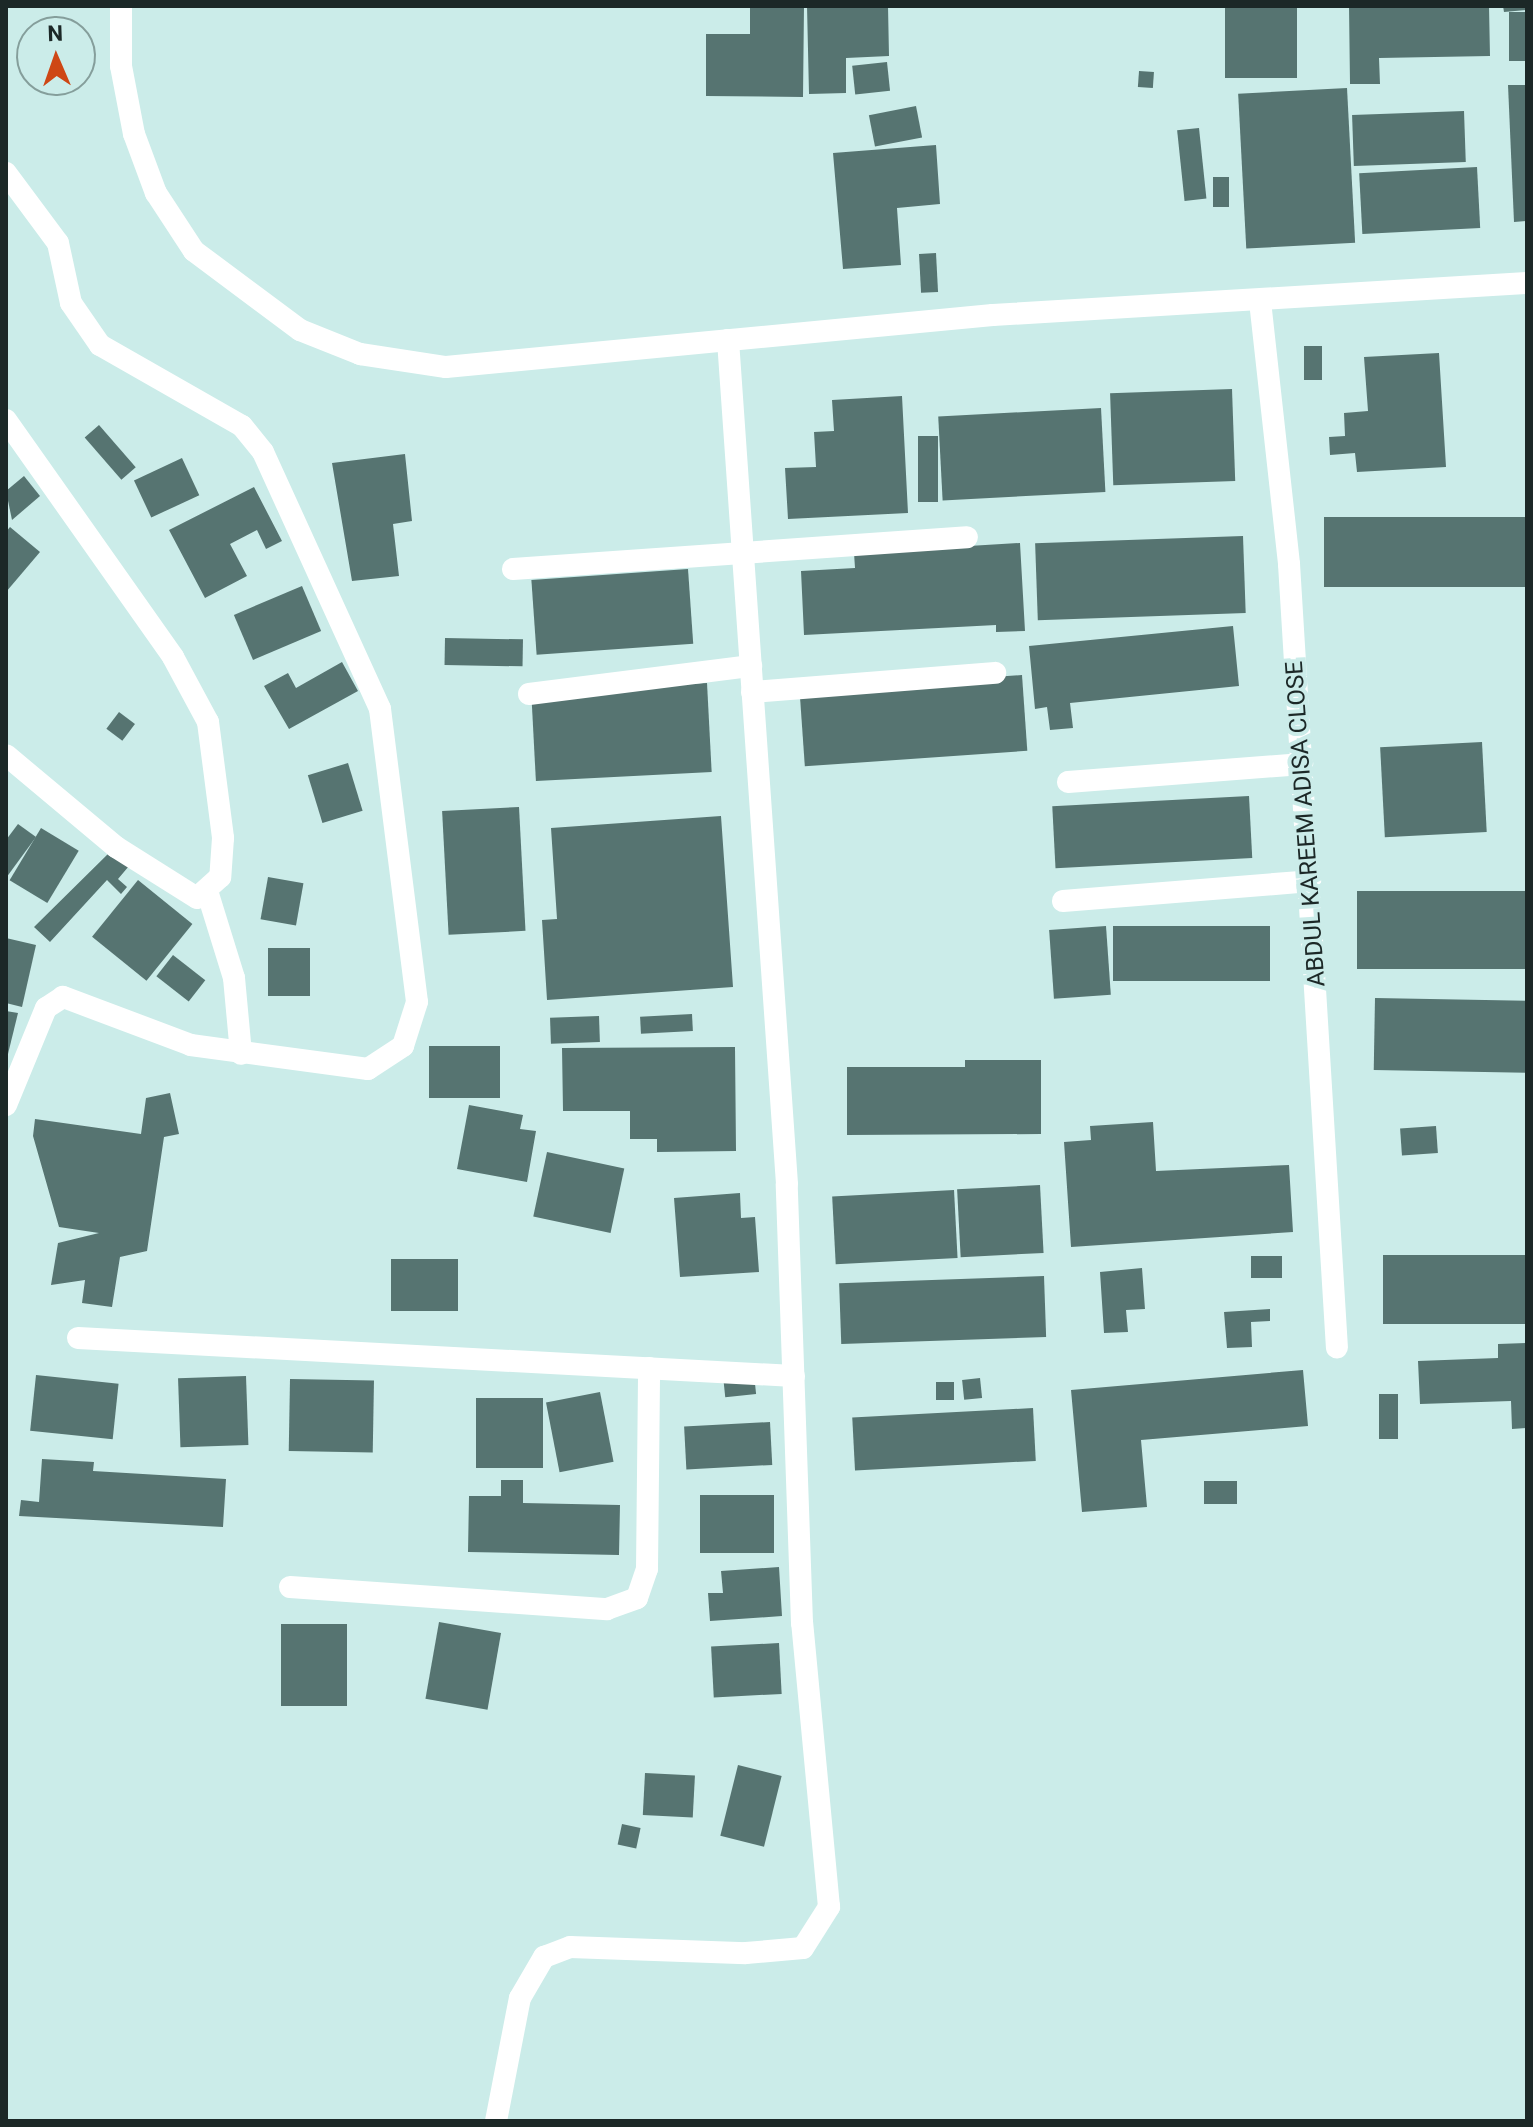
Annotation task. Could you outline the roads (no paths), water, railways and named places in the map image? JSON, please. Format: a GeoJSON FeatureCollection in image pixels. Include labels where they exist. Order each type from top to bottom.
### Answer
{"type":"FeatureCollection","features":[{"type":"Feature","properties":{"kind":"street"},"geometry":{"type":"LineString","coordinates":[[121,6],[121,66],[156,193],[194,251],[300,330],[360,354],[446,367],[993,315],[1527,283]]}},
{"type":"Feature","properties":{"kind":"street"},"geometry":{"type":"LineString","coordinates":[[6,173],[58,243],[71,303],[100,345],[242,426],[263,452],[380,709],[417,1002],[403,1046],[368,1069],[191,1045],[63,997],[46,1008],[6,1105]]}},
{"type":"Feature","properties":{"kind":"street","name":"ABDUL KAREEM ADISA CLOSE"},"geometry":{"type":"LineString","coordinates":[[1260,301],[1302,764],[1337,1348]]}},
{"type":"Feature","properties":{"kind":"street"},"geometry":{"type":"LineString","coordinates":[[496,2121],[520,1998],[544,1957],[570,1947],[746,1953],[803,1948],[821,1930],[829,1907],[802,1623],[794,1376],[728,340]]}},
{"type":"Feature","properties":{"kind":"street"},"geometry":{"type":"LineString","coordinates":[[6,420],[173,657],[208,722],[223,838],[220,877],[208,894],[197,898],[116,847],[6,755]]}},
{"type":"Feature","properties":{"kind":"street"},"geometry":{"type":"LineString","coordinates":[[513,569],[967,537]]}},
{"type":"Feature","properties":{"kind":"street"},"geometry":{"type":"LineString","coordinates":[[529,694],[751,666]]}},
{"type":"Feature","properties":{"kind":"street"},"geometry":{"type":"LineString","coordinates":[[752,692],[995,673]]}},
{"type":"Feature","properties":{"kind":"street"},"geometry":{"type":"LineString","coordinates":[[1068,782],[1302,764]]}},
{"type":"Feature","properties":{"kind":"street"},"geometry":{"type":"LineString","coordinates":[[1063,901],[1310,881]]}},
{"type":"Feature","properties":{"kind":"street"},"geometry":{"type":"LineString","coordinates":[[208,894],[234,978],[241,1054]]}},
{"type":"Feature","properties":{"kind":"street"},"geometry":{"type":"LineString","coordinates":[[78,1338],[794,1376]]}},
{"type":"Feature","properties":{"kind":"street"},"geometry":{"type":"LineString","coordinates":[[290,1587],[607,1609],[637,1598],[647,1569],[649,1368]]}}]}
